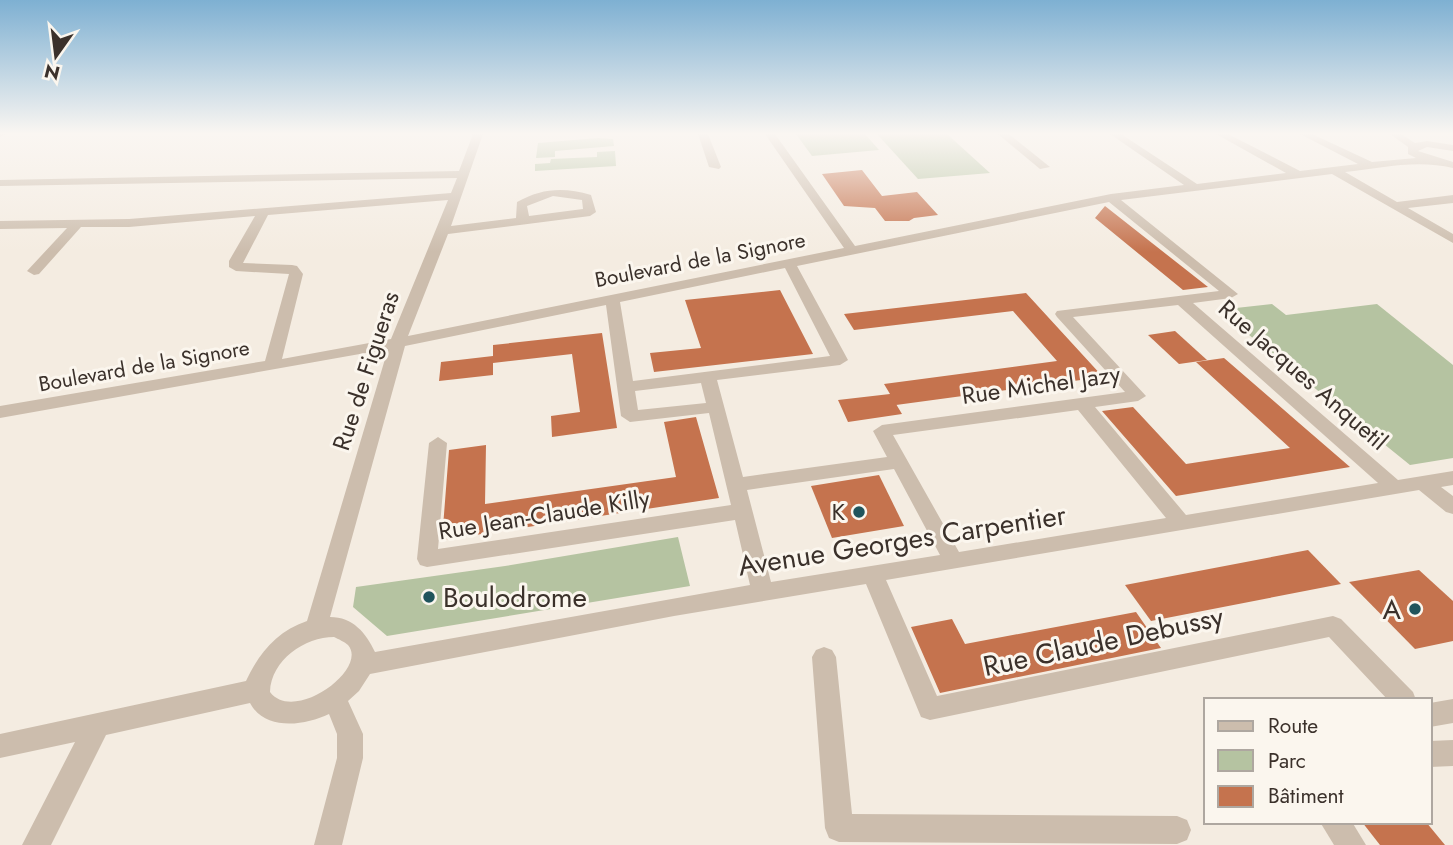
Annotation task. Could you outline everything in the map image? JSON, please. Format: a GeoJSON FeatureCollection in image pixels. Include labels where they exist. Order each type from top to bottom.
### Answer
{"type":"FeatureCollection","features":[{"type":"Feature","properties":{"kind":"street"},"geometry":{"type":"LineString","coordinates":[[798,173],[852,251]]}},
{"type":"Feature","properties":{"kind":"street"},"geometry":{"type":"LineString","coordinates":[[1174,173],[1196,188]]}},
{"type":"Feature","properties":{"kind":"street"},"geometry":{"type":"LineString","coordinates":[[1295,173],[1300,176]]}},
{"type":"Feature","properties":{"kind":"street","name":"Boulevard de la Signore"},"geometry":{"type":"LineString","coordinates":[[0,412],[398,343],[1111,198],[1323,173]]}},
{"type":"Feature","properties":{"kind":"street"},"geometry":{"type":"LineString","coordinates":[[1339,173],[1453,239]]}},
{"type":"Feature","properties":{"kind":"street"},"geometry":{"type":"LineString","coordinates":[[0,183],[464,174]]}},
{"type":"Feature","properties":{"kind":"street","name":"Rue de Figueras"},"geometry":{"type":"LineString","coordinates":[[316,628],[398,343],[464,174]]}},
{"type":"Feature","properties":{"kind":"street"},"geometry":{"type":"LineString","coordinates":[[443,231],[523,221],[590,212],[587,198],[569,192],[538,194],[521,205],[523,221]]}},
{"type":"Feature","properties":{"kind":"street"},"geometry":{"type":"LineString","coordinates":[[0,225],[129,223],[455,196]]}},
{"type":"Feature","properties":{"kind":"street","name":"Rue Jacques Anquetil"},"geometry":{"type":"LineString","coordinates":[[1062,314],[1231,294],[1111,198]]}},
{"type":"Feature","properties":{"kind":"street"},"geometry":{"type":"LineString","coordinates":[[1396,206],[1453,199]]}},
{"type":"Feature","properties":{"kind":"street"},"geometry":{"type":"LineString","coordinates":[[264,212],[236,261],[236,267],[282,267],[292,269],[296,274],[272,365]]}},
{"type":"Feature","properties":{"kind":"street"},"geometry":{"type":"LineString","coordinates":[[34,271],[79,222]]}},
{"type":"Feature","properties":{"kind":"street"},"geometry":{"type":"LineString","coordinates":[[626,387],[839,360],[789,263]]}},
{"type":"Feature","properties":{"kind":"street"},"geometry":{"type":"LineString","coordinates":[[612,299],[630,416],[716,407]]}},
{"type":"Feature","properties":{"kind":"street","name":"Rue Jacques Anquetil"},"geometry":{"type":"LineString","coordinates":[[1181,300],[1394,487]]}},
{"type":"Feature","properties":{"kind":"street","name":"Rue Michel Jazy"},"geometry":{"type":"LineString","coordinates":[[898,462],[882,431],[1139,396],[1062,314]]}},
{"type":"Feature","properties":{"kind":"street"},"geometry":{"type":"LineString","coordinates":[[708,376],[763,592]]}},
{"type":"Feature","properties":{"kind":"street"},"geometry":{"type":"LineString","coordinates":[[1083,404],[1181,522]]}},
{"type":"Feature","properties":{"kind":"street","name":"Rue Jean-Claude Killy"},"geometry":{"type":"LineString","coordinates":[[438,443],[427,559],[743,511]]}},
{"type":"Feature","properties":{"kind":"street"},"geometry":{"type":"LineString","coordinates":[[736,485],[898,462],[953,560]]}},
{"type":"Feature","properties":{"kind":"street","name":"Avenue Georges Carpentier"},"geometry":{"type":"LineString","coordinates":[[362,665],[763,592],[1453,478]]}},
{"type":"Feature","properties":{"kind":"street"},"geometry":{"type":"LineString","coordinates":[[1423,483],[1453,507]]}},
{"type":"Feature","properties":{"kind":"street","name":"Rue Claude Debussy"},"geometry":{"type":"LineString","coordinates":[[873,574],[930,709],[1333,626],[1402,698]]}},
{"type":"Feature","properties":{"kind":"street"},"geometry":{"type":"LineString","coordinates":[[337,627],[351,632],[360,641],[362,665],[351,685],[335,699],[317,709],[290,714],[275,711],[263,702],[258,690],[259,680],[270,656],[284,643],[316,628],[337,627]]}},
{"type":"Feature","properties":{"kind":"street"},"geometry":{"type":"LineString","coordinates":[[824,657],[839,828],[1177,830]]}},
{"type":"Feature","properties":{"kind":"street"},"geometry":{"type":"LineString","coordinates":[[0,746],[258,690]]}},
{"type":"Feature","properties":{"kind":"street"},"geometry":{"type":"LineString","coordinates":[[328,845],[350,758],[351,734],[335,699]]}},
{"type":"Feature","properties":{"kind":"street"},"geometry":{"type":"LineString","coordinates":[[1432,715],[1453,711]]}},
{"type":"Feature","properties":{"kind":"street"},"geometry":{"type":"LineString","coordinates":[[36,845],[97,726]]}},
{"type":"Feature","properties":{"kind":"street"},"geometry":{"type":"LineString","coordinates":[[1432,754],[1453,753]]}},
{"type":"Feature","properties":{"kind":"street"},"geometry":{"type":"LineString","coordinates":[[1336,824],[1352,845]]}},
{"type":"Feature","properties":{"kind":"green space"},"geometry":{"type":"Polygon","coordinates":[[[913,173],[985,173],[918,179],[913,173]]]}},
{"type":"Feature","properties":{"kind":"green space"},"geometry":{"type":"Polygon","coordinates":[[[1272,304],[1286,315],[1377,304],[1453,365],[1453,458],[1410,465],[1218,310],[1272,304]]]}},
{"type":"Feature","properties":{"kind":"green space"},"geometry":{"type":"Polygon","coordinates":[[[678,537],[690,586],[387,636],[353,607],[356,587],[505,566],[678,537]]]}},
{"type":"Feature","properties":{"kind":"building"},"geometry":{"type":"Polygon","coordinates":[[[865,173],[882,196],[917,192],[938,215],[909,221],[885,221],[875,208],[844,206],[822,174],[865,173]]]}},
{"type":"Feature","properties":{"kind":"building"},"geometry":{"type":"Polygon","coordinates":[[[1105,206],[1208,287],[1183,290],[1095,218],[1105,206]]]}},
{"type":"Feature","properties":{"kind":"building"},"geometry":{"type":"Polygon","coordinates":[[[780,290],[813,354],[654,372],[650,353],[701,348],[685,300],[780,290]]]}},
{"type":"Feature","properties":{"kind":"building"},"geometry":{"type":"Polygon","coordinates":[[[1026,293],[1103,377],[897,405],[902,414],[848,422],[838,400],[890,394],[884,384],[1057,361],[1013,311],[854,330],[844,314],[1026,293]]]}},
{"type":"Feature","properties":{"kind":"building"},"geometry":{"type":"Polygon","coordinates":[[[1175,331],[1207,360],[1179,364],[1148,335],[1175,331]]]}},
{"type":"Feature","properties":{"kind":"building"},"geometry":{"type":"Polygon","coordinates":[[[602,333],[617,428],[552,437],[551,416],[580,412],[572,354],[493,363],[493,375],[439,381],[441,362],[493,356],[493,345],[602,333]]]}},
{"type":"Feature","properties":{"kind":"building"},"geometry":{"type":"Polygon","coordinates":[[[1224,358],[1350,467],[1176,496],[1102,411],[1133,407],[1186,464],[1290,448],[1196,362],[1224,358]]]}},
{"type":"Feature","properties":{"kind":"building"},"geometry":{"type":"Polygon","coordinates":[[[696,417],[719,498],[442,540],[449,450],[486,445],[485,504],[676,477],[664,422],[696,417]]]}},
{"type":"Feature","properties":{"kind":"building","name":"K"},"geometry":{"type":"Polygon","coordinates":[[[879,475],[904,526],[832,538],[811,486],[879,475]]]}},
{"type":"Feature","properties":{"kind":"building"},"geometry":{"type":"Polygon","coordinates":[[[1308,550],[1341,584],[1151,621],[1125,585],[1308,550]]]}},
{"type":"Feature","properties":{"kind":"building","name":"A"},"geometry":{"type":"Polygon","coordinates":[[[1419,570],[1453,601],[1453,641],[1415,649],[1349,582],[1419,570]]]}},
{"type":"Feature","properties":{"kind":"building"},"geometry":{"type":"Polygon","coordinates":[[[1136,612],[1161,648],[940,693],[911,627],[952,619],[965,644],[1136,612]]]}},
{"type":"Feature","properties":{"kind":"building"},"geometry":{"type":"Polygon","coordinates":[[[1364,824],[1428,824],[1445,845],[1380,845],[1364,824]]]}},
{"type":"Feature","properties":{"kind":"place","name":"K"},"geometry":{"type":"Point","coordinates":[859,512]}},
{"type":"Feature","properties":{"kind":"place","name":"Boulodrome"},"geometry":{"type":"Point","coordinates":[429,597]}},
{"type":"Feature","properties":{"kind":"place","name":"A"},"geometry":{"type":"Point","coordinates":[1415,609]}}]}
